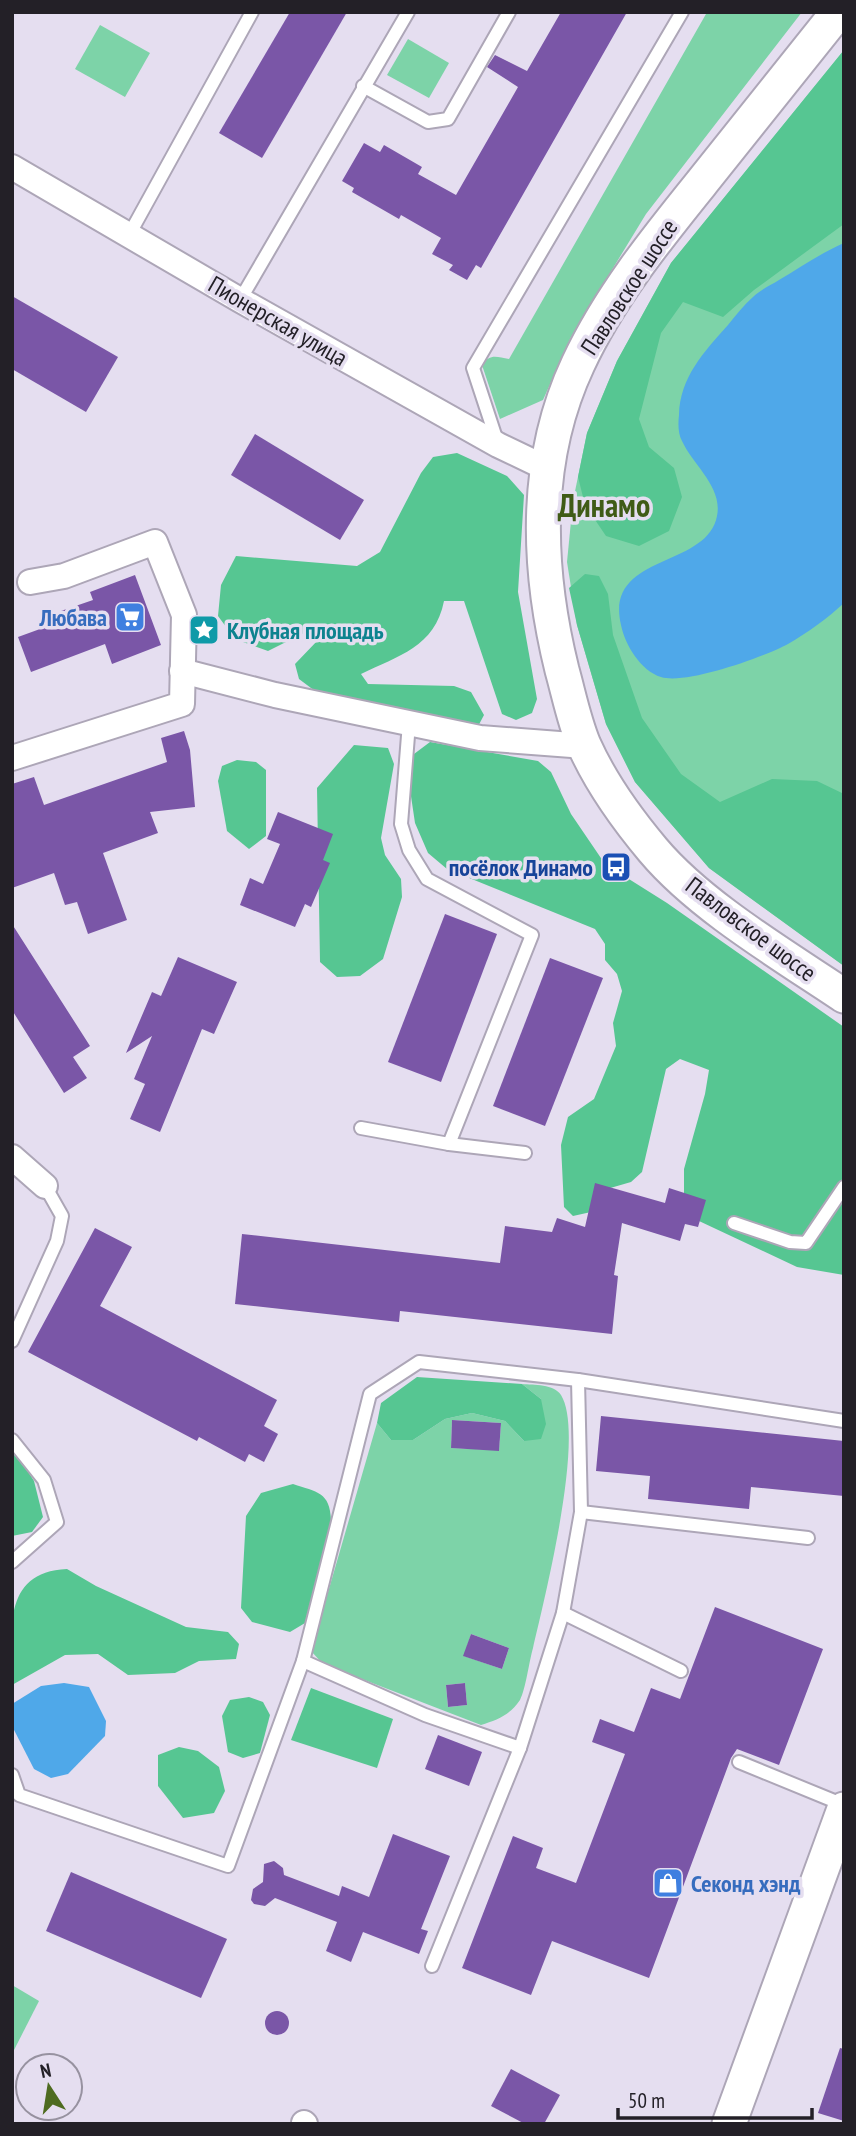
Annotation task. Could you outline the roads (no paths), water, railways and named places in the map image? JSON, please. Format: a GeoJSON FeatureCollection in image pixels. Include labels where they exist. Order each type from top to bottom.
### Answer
{"type":"FeatureCollection","features":[{"type":"Feature","properties":{"kind":"main road","name":"Павловское шоссе"},"geometry":{"type":"LineString","coordinates":[[838,12],[658,237],[614,299],[578,364],[558,415],[546,468],[543,547],[552,629],[573,715],[585,746],[609,790],[654,852],[705,900],[844,996]]}},
{"type":"Feature","properties":{"kind":"main road"},"geometry":{"type":"LineString","coordinates":[[729,2124],[844,1807]]}},
{"type":"Feature","properties":{"kind":"street","name":"Пионерская улица"},"geometry":{"type":"LineString","coordinates":[[12,167],[240,300],[498,445],[546,468]]}},
{"type":"Feature","properties":{"kind":"street"},"geometry":{"type":"LineString","coordinates":[[12,758],[182,704],[184,615],[155,542],[64,576],[25,582]]}},
{"type":"Feature","properties":{"kind":"street"},"geometry":{"type":"LineString","coordinates":[[183,671],[275,695],[480,738],[585,746]]}},
{"type":"Feature","properties":{"kind":"street"},"geometry":{"type":"LineString","coordinates":[[12,1157],[45,1186]]}},
{"type":"Feature","properties":{"kind":"lane"},"geometry":{"type":"LineString","coordinates":[[129,235],[252,12]]}},
{"type":"Feature","properties":{"kind":"lane"},"geometry":{"type":"LineString","coordinates":[[240,300],[408,12]]}},
{"type":"Feature","properties":{"kind":"lane"},"geometry":{"type":"LineString","coordinates":[[363,86],[428,122],[448,119],[509,12]]}},
{"type":"Feature","properties":{"kind":"lane"},"geometry":{"type":"LineString","coordinates":[[498,445],[472,368],[682,12]]}},
{"type":"Feature","properties":{"kind":"lane"},"geometry":{"type":"LineString","coordinates":[[409,723],[401,824],[410,850],[427,878],[532,935],[449,1143]]}},
{"type":"Feature","properties":{"kind":"lane"},"geometry":{"type":"LineString","coordinates":[[360,1128],[525,1153]]}},
{"type":"Feature","properties":{"kind":"lane"},"geometry":{"type":"LineString","coordinates":[[12,1341],[57,1241],[62,1216],[45,1186]]}},
{"type":"Feature","properties":{"kind":"lane"},"geometry":{"type":"LineString","coordinates":[[734,1223],[790,1242],[806,1242],[844,1187]]}},
{"type":"Feature","properties":{"kind":"lane"},"geometry":{"type":"LineString","coordinates":[[12,1775],[19,1795],[228,1866],[303,1661],[370,1394],[419,1362],[578,1380],[844,1421]]}},
{"type":"Feature","properties":{"kind":"lane"},"geometry":{"type":"LineString","coordinates":[[432,1966],[520,1748],[563,1613],[581,1512],[578,1380]]}},
{"type":"Feature","properties":{"kind":"lane"},"geometry":{"type":"LineString","coordinates":[[12,1440],[44,1480],[57,1521],[12,1562]]}},
{"type":"Feature","properties":{"kind":"lane"},"geometry":{"type":"LineString","coordinates":[[581,1512],[808,1538]]}},
{"type":"Feature","properties":{"kind":"lane"},"geometry":{"type":"LineString","coordinates":[[563,1613],[681,1671]]}},
{"type":"Feature","properties":{"kind":"lane"},"geometry":{"type":"LineString","coordinates":[[303,1661],[425,1715],[520,1748]]}},
{"type":"Feature","properties":{"kind":"lane"},"geometry":{"type":"LineString","coordinates":[[739,1762],[844,1807]]}},
{"type":"Feature","properties":{"kind":"water"},"geometry":{"type":"Polygon","coordinates":[[[844,243],[844,603],[803,635],[762,656],[688,677],[661,677],[654,674],[635,656],[626,641],[621,625],[620,602],[627,585],[641,573],[695,545],[709,533],[717,516],[716,495],[680,435],[680,401],[689,377],[710,345],[756,294],[844,243]]]}},
{"type":"Feature","properties":{"kind":"water"},"geometry":{"type":"Polygon","coordinates":[[[64,1683],[89,1687],[106,1721],[105,1736],[68,1774],[51,1778],[34,1769],[12,1726],[12,1704],[41,1686],[64,1683]]]}},
{"type":"Feature","properties":{"kind":"place","name":"Любава"},"geometry":{"type":"Point","coordinates":[130,617]}},
{"type":"Feature","properties":{"kind":"place","name":"Клубная площадь"},"geometry":{"type":"Point","coordinates":[204,630]}},
{"type":"Feature","properties":{"kind":"place","name":"посёлок Динамо"},"geometry":{"type":"Point","coordinates":[616,867]}},
{"type":"Feature","properties":{"kind":"place","name":"Секонд хэнд"},"geometry":{"type":"Point","coordinates":[668,1883]}},
{"type":"Feature","properties":{"kind":"district","name":"Динамо"},"geometry":{"type":"Point","coordinates":[604,505]}}]}
